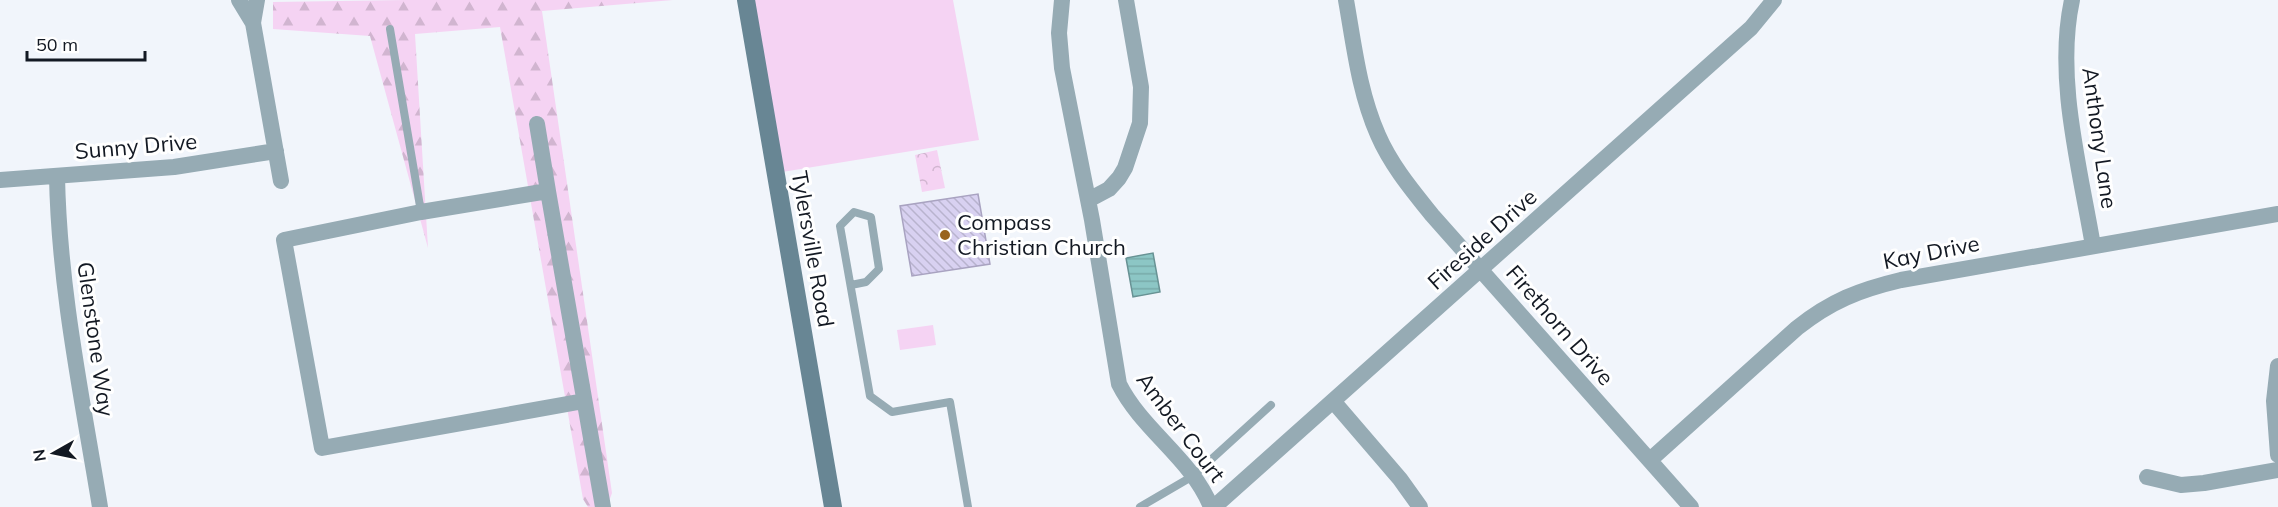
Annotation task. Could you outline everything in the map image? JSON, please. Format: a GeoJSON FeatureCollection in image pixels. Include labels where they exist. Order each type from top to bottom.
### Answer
{"type":"FeatureCollection","features":[{"type":"Feature","properties":{"kind":"main road","name":"Tylersville Road"},"geometry":{"type":"LineString","coordinates":[[747,0],[833,507]]}},
{"type":"Feature","properties":{"kind":"street"},"geometry":{"type":"LineString","coordinates":[[239,0],[253,23]]}},
{"type":"Feature","properties":{"kind":"street"},"geometry":{"type":"LineString","coordinates":[[256,0],[253,23],[281,181]]}},
{"type":"Feature","properties":{"kind":"street","name":"Amber Court"},"geometry":{"type":"LineString","coordinates":[[1062,0],[1059,33],[1062,68],[1088,197],[1119,384],[1131,404],[1193,476],[1212,507]]}},
{"type":"Feature","properties":{"kind":"street"},"geometry":{"type":"LineString","coordinates":[[1088,197],[1094,198],[1109,189],[1119,178],[1125,168],[1140,123],[1141,87],[1126,0]]}},
{"type":"Feature","properties":{"kind":"street","name":"Firethorn Drive"},"geometry":{"type":"LineString","coordinates":[[1346,0],[1364,93],[1378,136],[1409,187],[1691,507]]}},
{"type":"Feature","properties":{"kind":"street","name":"Fireside Drive"},"geometry":{"type":"LineString","coordinates":[[1212,507],[1482,270],[1751,28],[1774,0]]}},
{"type":"Feature","properties":{"kind":"street","name":"Anthony Lane"},"geometry":{"type":"LineString","coordinates":[[2072,0],[2067,52],[2067,87],[2093,246]]}},
{"type":"Feature","properties":{"kind":"street"},"geometry":{"type":"LineString","coordinates":[[537,124],[603,507]]}},
{"type":"Feature","properties":{"kind":"street","name":"Sunny Drive"},"geometry":{"type":"LineString","coordinates":[[0,180],[174,167],[276,151]]}},
{"type":"Feature","properties":{"kind":"street","name":"Glenstone Way"},"geometry":{"type":"LineString","coordinates":[[57,176],[58,226],[63,280],[100,507]]}},
{"type":"Feature","properties":{"kind":"street"},"geometry":{"type":"LineString","coordinates":[[548,191],[421,212],[284,240],[321,448],[584,401]]}},
{"type":"Feature","properties":{"kind":"street","name":"Kay Drive"},"geometry":{"type":"LineString","coordinates":[[1650,460],[1797,328],[1815,313],[1845,296],[1901,280],[2278,214]]}},
{"type":"Feature","properties":{"kind":"street"},"geometry":{"type":"LineString","coordinates":[[2278,366],[2274,401],[2278,455]]}},
{"type":"Feature","properties":{"kind":"street"},"geometry":{"type":"LineString","coordinates":[[1333,401],[1400,479],[1420,507]]}},
{"type":"Feature","properties":{"kind":"street"},"geometry":{"type":"LineString","coordinates":[[2147,477],[2181,485],[2278,470]]}},
{"type":"Feature","properties":{"kind":"lane"},"geometry":{"type":"LineString","coordinates":[[390,29],[421,212]]}},
{"type":"Feature","properties":{"kind":"lane"},"geometry":{"type":"LineString","coordinates":[[850,285],[866,282],[879,269],[871,217],[854,212],[840,226],[850,285],[870,396],[892,411],[950,402],[968,507]]}},
{"type":"Feature","properties":{"kind":"lane"},"geometry":{"type":"LineString","coordinates":[[1140,507],[1193,476],[1271,405]]}},
{"type":"Feature","properties":{"kind":"green space"},"geometry":{"type":"Polygon","coordinates":[[[673,0],[542,11],[612,493],[607,507],[588,507],[583,499],[500,27],[415,34],[428,248],[370,36],[273,29],[273,2],[673,0]]]}},
{"type":"Feature","properties":{"kind":"green space"},"geometry":{"type":"Polygon","coordinates":[[[746,0],[953,0],[979,140],[776,173],[746,0]]]}},
{"type":"Feature","properties":{"kind":"green space"},"geometry":{"type":"Polygon","coordinates":[[[937,150],[945,188],[922,192],[915,155],[937,150]]]}},
{"type":"Feature","properties":{"kind":"green space"},"geometry":{"type":"Polygon","coordinates":[[[933,325],[936,345],[900,350],[897,330],[933,325]]]}},
{"type":"Feature","properties":{"kind":"water"},"geometry":{"type":"Polygon","coordinates":[[[1153,253],[1160,292],[1133,297],[1126,258],[1153,253]]]}},
{"type":"Feature","properties":{"kind":"building","name":"Compass Christian Church"},"geometry":{"type":"Polygon","coordinates":[[[978,194],[990,264],[912,276],[900,206],[978,194]]]}},
{"type":"Feature","properties":{"kind":"place","name":"Compass Christian Church"},"geometry":{"type":"Point","coordinates":[945,235]}}]}
